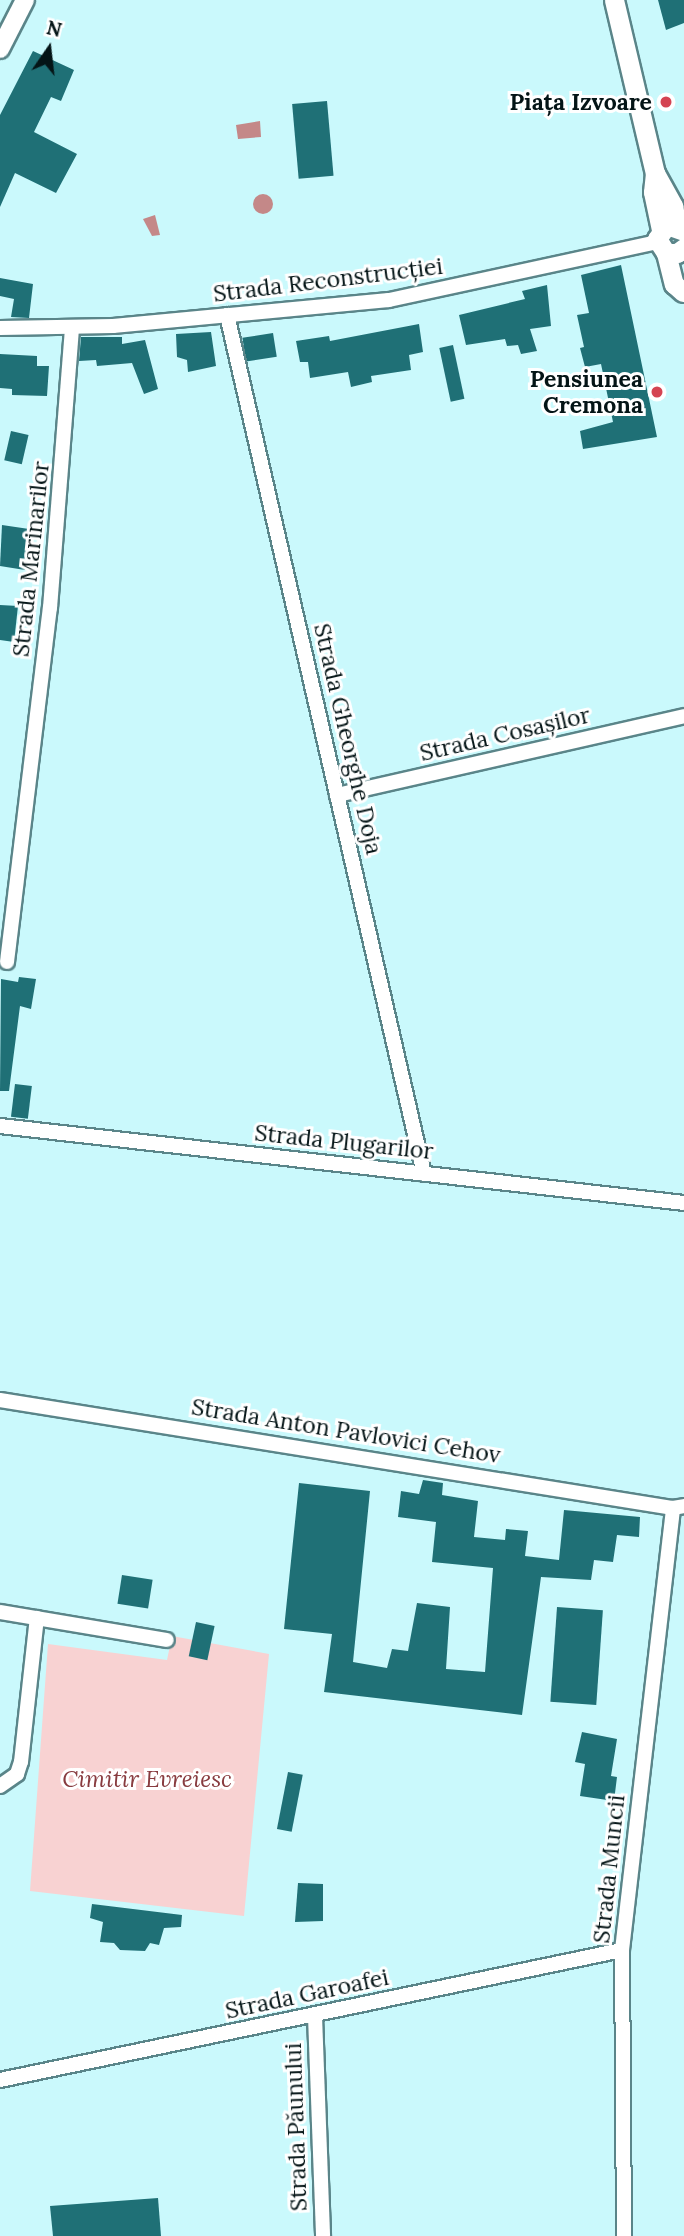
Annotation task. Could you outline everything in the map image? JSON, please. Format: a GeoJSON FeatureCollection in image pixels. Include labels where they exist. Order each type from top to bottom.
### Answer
{"type":"FeatureCollection","features":[{"type":"Feature","properties":{"kind":"main road"},"geometry":{"type":"LineString","coordinates":[[614,0],[655,173],[653,192],[676,245],[674,284],[684,292]]}},
{"type":"Feature","properties":{"kind":"street"},"geometry":{"type":"LineString","coordinates":[[0,49],[25,0]]}},
{"type":"Feature","properties":{"kind":"street","name":"Strada Reconstrucției"},"geometry":{"type":"LineString","coordinates":[[0,328],[72,328],[425,294],[676,245]]}},
{"type":"Feature","properties":{"kind":"street","name":"Strada Gheorghe Doja"},"geometry":{"type":"LineString","coordinates":[[227,315],[424,1174]]}},
{"type":"Feature","properties":{"kind":"street","name":"Strada Marinarilor"},"geometry":{"type":"LineString","coordinates":[[7,962],[50,608],[72,328]]}},
{"type":"Feature","properties":{"kind":"street","name":"Strada Cosașilor"},"geometry":{"type":"LineString","coordinates":[[337,795],[684,716]]}},
{"type":"Feature","properties":{"kind":"street","name":"Strada Plugarilor"},"geometry":{"type":"LineString","coordinates":[[0,1126],[684,1203]]}},
{"type":"Feature","properties":{"kind":"street","name":"Strada Anton Pavlovici Cehov"},"geometry":{"type":"LineString","coordinates":[[0,1400],[679,1507]]}},
{"type":"Feature","properties":{"kind":"street","name":"Strada Muncii"},"geometry":{"type":"LineString","coordinates":[[624,2236],[622,1950],[679,1507]]}},
{"type":"Feature","properties":{"kind":"street"},"geometry":{"type":"LineString","coordinates":[[0,1612],[167,1640]]}},
{"type":"Feature","properties":{"kind":"street"},"geometry":{"type":"LineString","coordinates":[[0,1786],[17,1774],[21,1762],[37,1618]]}},
{"type":"Feature","properties":{"kind":"street","name":"Strada Garoafei"},"geometry":{"type":"LineString","coordinates":[[0,2080],[622,1950]]}},
{"type":"Feature","properties":{"kind":"street","name":"Strada Păunului"},"geometry":{"type":"LineString","coordinates":[[315,2016],[323,2236]]}},
{"type":"Feature","properties":{"kind":"green space","name":"Cimitir Evreiesc"},"geometry":{"type":"Polygon","coordinates":[[[172,1636],[269,1654],[244,1916],[30,1891],[48,1644],[167,1660],[172,1636]]]}},
{"type":"Feature","properties":{"kind":"shaded area"},"geometry":{"type":"Polygon","coordinates":[[[260,121],[261,137],[238,139],[236,125],[260,121]]]}},
{"type":"Feature","properties":{"kind":"shaded area"},"geometry":{"type":"Polygon","coordinates":[[[263,194],[270,197],[273,204],[270,211],[263,214],[256,211],[253,204],[256,197],[263,194]]]}},
{"type":"Feature","properties":{"kind":"shaded area"},"geometry":{"type":"Polygon","coordinates":[[[155,215],[160,235],[152,236],[143,219],[155,215]]]}},
{"type":"Feature","properties":{"kind":"building"},"geometry":{"type":"Polygon","coordinates":[[[658,0],[684,0],[684,23],[666,30],[658,0]]]}},
{"type":"Feature","properties":{"kind":"building"},"geometry":{"type":"Polygon","coordinates":[[[33,51],[74,70],[61,101],[51,97],[34,132],[77,154],[56,193],[15,173],[0,207],[0,115],[33,51]]]}},
{"type":"Feature","properties":{"kind":"building"},"geometry":{"type":"Polygon","coordinates":[[[327,101],[334,176],[299,179],[292,104],[327,101]]]}},
{"type":"Feature","properties":{"kind":"building"},"geometry":{"type":"Polygon","coordinates":[[[621,265],[657,437],[583,449],[580,431],[613,422],[601,364],[585,367],[580,348],[584,347],[577,315],[589,313],[581,275],[621,265]]]}},
{"type":"Feature","properties":{"kind":"building"},"geometry":{"type":"Polygon","coordinates":[[[0,278],[33,284],[29,318],[11,317],[14,299],[0,296],[0,278]]]}},
{"type":"Feature","properties":{"kind":"building"},"geometry":{"type":"Polygon","coordinates":[[[547,285],[551,326],[530,329],[537,351],[521,354],[518,345],[507,346],[505,339],[466,345],[459,315],[525,299],[522,291],[547,285]]]}},
{"type":"Feature","properties":{"kind":"building"},"geometry":{"type":"Polygon","coordinates":[[[419,324],[423,352],[409,355],[411,370],[371,376],[372,382],[351,387],[348,372],[310,378],[308,362],[300,362],[296,341],[329,336],[330,341],[419,324]]]}},
{"type":"Feature","properties":{"kind":"building"},"geometry":{"type":"Polygon","coordinates":[[[211,332],[216,366],[188,372],[187,360],[177,357],[176,334],[211,332]]]}},
{"type":"Feature","properties":{"kind":"building"},"geometry":{"type":"Polygon","coordinates":[[[273,333],[277,357],[246,362],[242,338],[273,333]]]}},
{"type":"Feature","properties":{"kind":"building"},"geometry":{"type":"Polygon","coordinates":[[[81,337],[122,337],[122,344],[145,340],[158,389],[144,394],[132,363],[97,366],[96,360],[79,361],[81,337]]]}},
{"type":"Feature","properties":{"kind":"building"},"geometry":{"type":"Polygon","coordinates":[[[453,345],[464,399],[451,402],[439,348],[453,345]]]}},
{"type":"Feature","properties":{"kind":"building"},"geometry":{"type":"Polygon","coordinates":[[[0,354],[37,356],[37,366],[49,366],[47,396],[12,395],[12,389],[0,388],[0,354]]]}},
{"type":"Feature","properties":{"kind":"building"},"geometry":{"type":"Polygon","coordinates":[[[11,431],[29,435],[22,464],[4,460],[11,431]]]}},
{"type":"Feature","properties":{"kind":"building"},"geometry":{"type":"Polygon","coordinates":[[[2,525],[29,529],[25,570],[0,566],[2,525]]]}},
{"type":"Feature","properties":{"kind":"building"},"geometry":{"type":"Polygon","coordinates":[[[0,605],[18,606],[14,642],[0,640],[0,605]]]}},
{"type":"Feature","properties":{"kind":"building"},"geometry":{"type":"Polygon","coordinates":[[[19,977],[36,979],[31,1009],[20,1006],[9,1091],[0,1091],[1,979],[18,982],[19,977]]]}},
{"type":"Feature","properties":{"kind":"building"},"geometry":{"type":"Polygon","coordinates":[[[15,1084],[32,1086],[28,1119],[11,1117],[15,1084]]]}},
{"type":"Feature","properties":{"kind":"building"},"geometry":{"type":"Polygon","coordinates":[[[423,1480],[443,1483],[442,1495],[478,1501],[474,1537],[505,1540],[506,1529],[528,1531],[525,1556],[559,1560],[564,1510],[640,1517],[639,1537],[617,1535],[613,1562],[594,1560],[591,1580],[541,1577],[522,1715],[324,1692],[332,1634],[284,1629],[299,1483],[370,1491],[353,1662],[387,1668],[392,1649],[408,1651],[417,1603],[450,1607],[446,1669],[485,1672],[493,1568],[432,1562],[436,1522],[398,1517],[401,1491],[419,1494],[423,1480]]]}},
{"type":"Feature","properties":{"kind":"building"},"geometry":{"type":"Polygon","coordinates":[[[122,1575],[153,1580],[148,1608],[117,1604],[122,1575]]]}},
{"type":"Feature","properties":{"kind":"building"},"geometry":{"type":"Polygon","coordinates":[[[557,1607],[603,1610],[596,1705],[550,1702],[557,1607]]]}},
{"type":"Feature","properties":{"kind":"building"},"geometry":{"type":"Polygon","coordinates":[[[196,1622],[215,1626],[207,1660],[189,1656],[196,1622]]]}},
{"type":"Feature","properties":{"kind":"building"},"geometry":{"type":"Polygon","coordinates":[[[582,1732],[617,1739],[611,1776],[617,1777],[614,1801],[580,1796],[585,1764],[575,1762],[582,1732]]]}},
{"type":"Feature","properties":{"kind":"building"},"geometry":{"type":"Polygon","coordinates":[[[288,1772],[303,1775],[292,1832],[277,1829],[288,1772]]]}},
{"type":"Feature","properties":{"kind":"building"},"geometry":{"type":"Polygon","coordinates":[[[298,1883],[323,1884],[323,1921],[295,1922],[298,1883]]]}},
{"type":"Feature","properties":{"kind":"building"},"geometry":{"type":"Polygon","coordinates":[[[92,1904],[182,1915],[181,1927],[164,1928],[159,1945],[150,1943],[145,1951],[120,1950],[114,1943],[100,1942],[103,1922],[90,1918],[92,1904]]]}},
{"type":"Feature","properties":{"kind":"building"},"geometry":{"type":"Polygon","coordinates":[[[158,2198],[161,2236],[53,2236],[50,2206],[158,2198]]]}},
{"type":"Feature","properties":{"kind":"place","name":"Piața Izvoare"},"geometry":{"type":"Point","coordinates":[666,102]}},
{"type":"Feature","properties":{"kind":"place","name":"Pensiunea Cremona"},"geometry":{"type":"Point","coordinates":[657,392]}}]}
